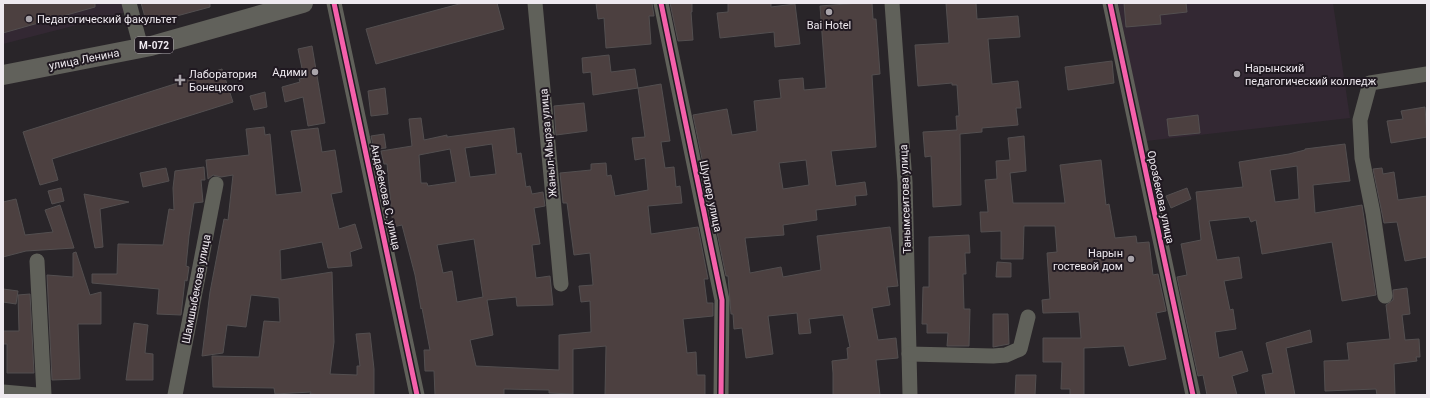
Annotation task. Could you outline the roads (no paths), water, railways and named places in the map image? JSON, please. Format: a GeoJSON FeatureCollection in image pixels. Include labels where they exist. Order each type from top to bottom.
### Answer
{"type":"FeatureCollection","features":[{"type":"Feature","properties":{"kind":"main road","name":"улица Ленина"},"geometry":{"type":"LineString","coordinates":[[3,75],[151,46],[303,3]]}},
{"type":"Feature","properties":{"kind":"street"},"geometry":{"type":"LineString","coordinates":[[130,3],[140,44],[151,46]]}},
{"type":"Feature","properties":{"kind":"street","name":"Андабекова С. улица"},"geometry":{"type":"LineString","coordinates":[[334,3],[417,395]]}},
{"type":"Feature","properties":{"kind":"street","name":"Жаныл-Мырза улица"},"geometry":{"type":"LineString","coordinates":[[535,3],[562,284]]}},
{"type":"Feature","properties":{"kind":"street","name":"Шуллер улица"},"geometry":{"type":"LineString","coordinates":[[661,3],[722,300],[720,395]]}},
{"type":"Feature","properties":{"kind":"street","name":"Танымсеитова улица"},"geometry":{"type":"LineString","coordinates":[[892,3],[905,182],[910,395]]}},
{"type":"Feature","properties":{"kind":"street","name":"Орозбекова улица"},"geometry":{"type":"LineString","coordinates":[[1110,3],[1193,395]]}},
{"type":"Feature","properties":{"kind":"street"},"geometry":{"type":"LineString","coordinates":[[1384,296],[1373,213],[1362,158],[1360,120],[1370,83],[1427,74]]}},
{"type":"Feature","properties":{"kind":"street","name":"Шамшыбекова улица"},"geometry":{"type":"LineString","coordinates":[[175,395],[216,184]]}},
{"type":"Feature","properties":{"kind":"street"},"geometry":{"type":"LineString","coordinates":[[37,261],[44,395]]}},
{"type":"Feature","properties":{"kind":"street"},"geometry":{"type":"LineString","coordinates":[[909,354],[1006,355],[1020,349],[1028,317]]}},
{"type":"Feature","properties":{"kind":"street"},"geometry":{"type":"LineString","coordinates":[[3,392],[37,395]]}},
{"type":"Feature","properties":{"kind":"place","name":"Bai Hotel"},"geometry":{"type":"Point","coordinates":[829,12]}},
{"type":"Feature","properties":{"kind":"place","name":"Педагогический факультет"},"geometry":{"type":"Point","coordinates":[29,19]}},
{"type":"Feature","properties":{"kind":"place","name":"Адими"},"geometry":{"type":"Point","coordinates":[315,72]}},
{"type":"Feature","properties":{"kind":"place","name":"Нарынский педагогический колледж"},"geometry":{"type":"Point","coordinates":[1237,74]}},
{"type":"Feature","properties":{"kind":"place","name":"Лаборатория Бонецкого"},"geometry":{"type":"Point","coordinates":[180,80]}},
{"type":"Feature","properties":{"kind":"place","name":"Нарын гостевой дом"},"geometry":{"type":"Point","coordinates":[1131,259]}}]}
